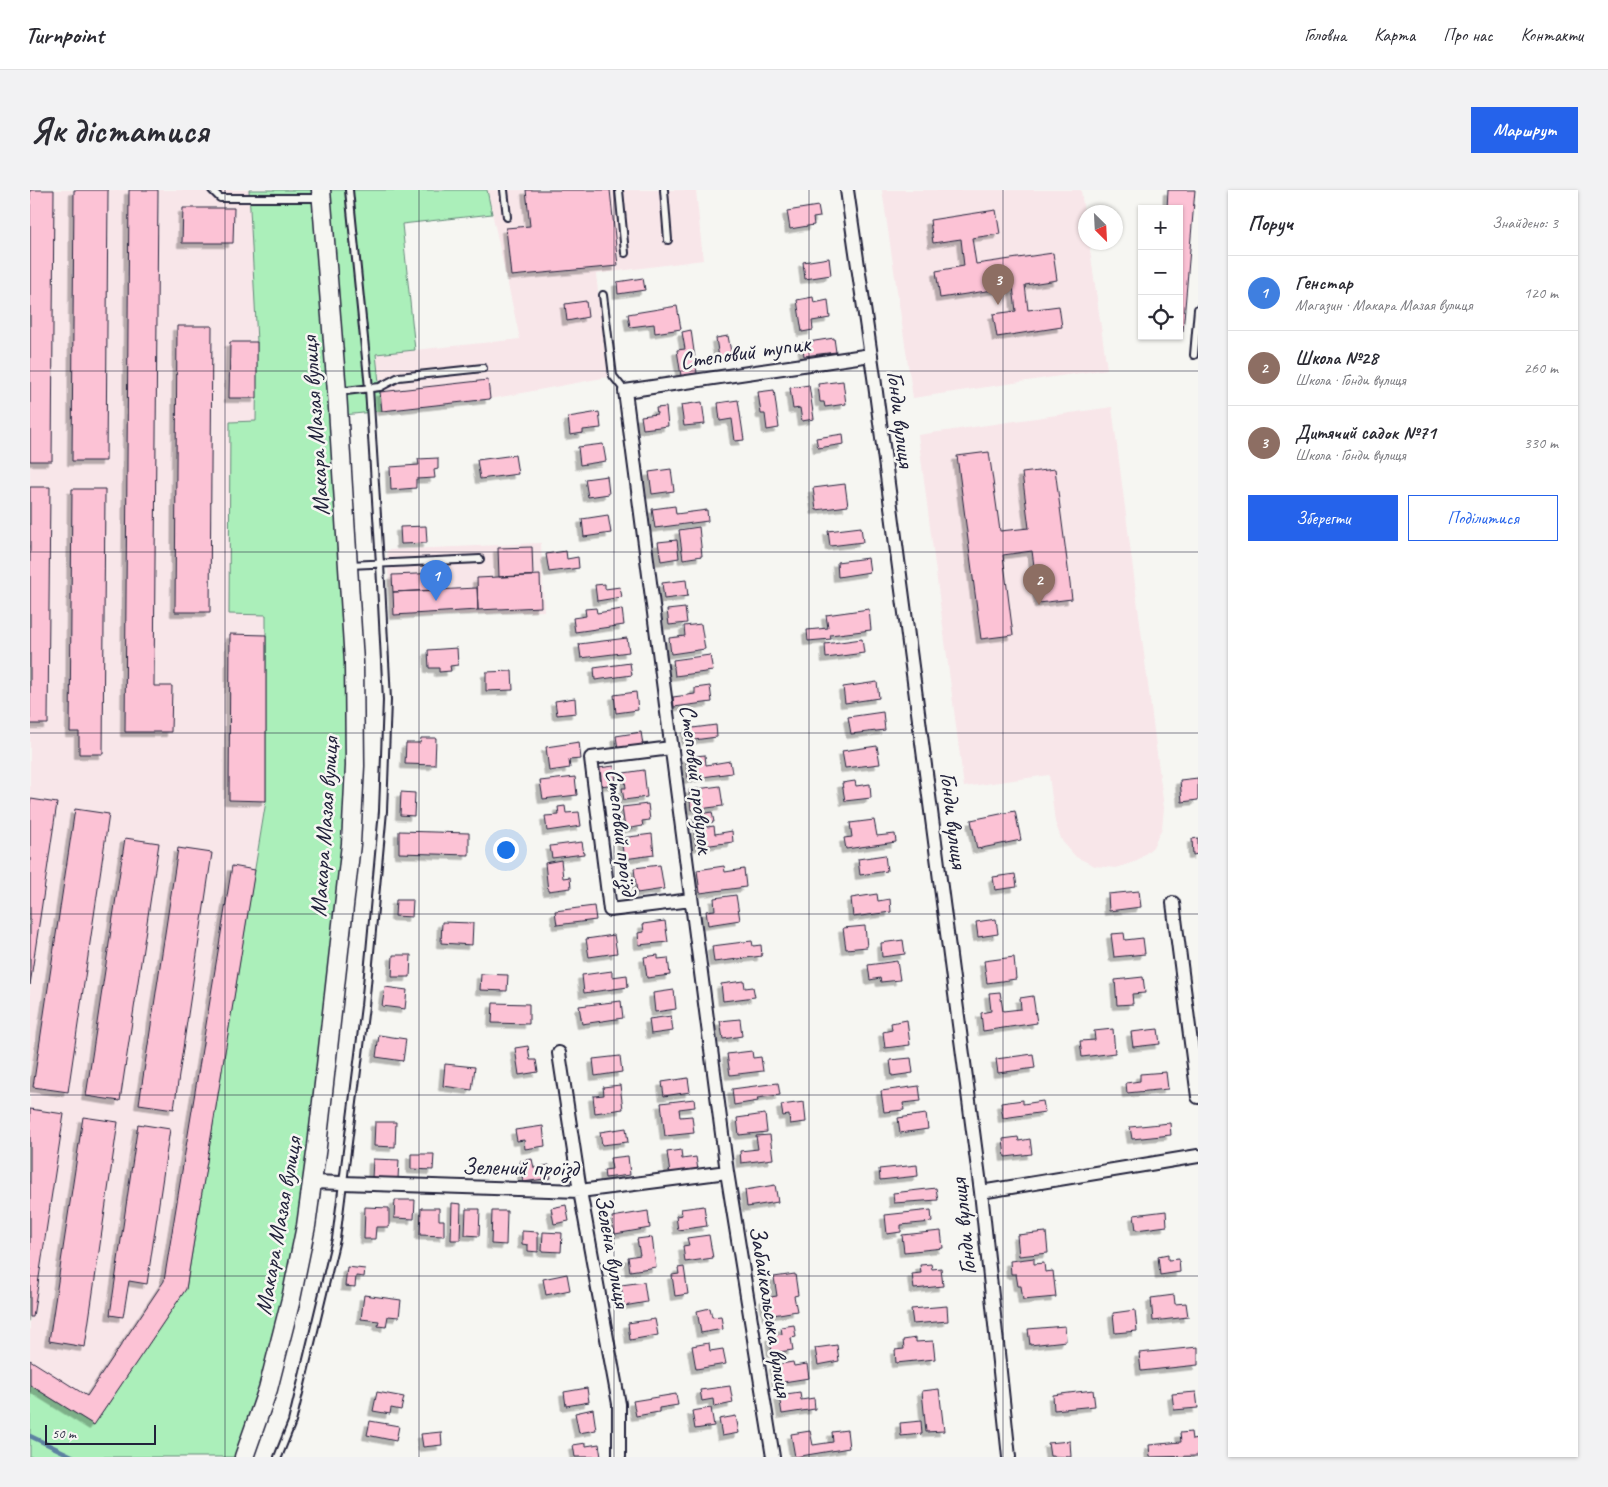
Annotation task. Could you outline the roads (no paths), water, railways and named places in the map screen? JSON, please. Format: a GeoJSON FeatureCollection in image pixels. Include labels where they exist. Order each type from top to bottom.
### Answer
{"type":"FeatureCollection","features":[{"type":"Feature","properties":{"kind":"main road","name":"Макара Мазая вулиця"},"geometry":{"type":"LineString","coordinates":[[244,1457],[268,1389],[289,1308],[312,1182],[352,824],[355,766],[354,662],[337,392],[321,194]]}},
{"type":"Feature","properties":{"kind":"street","name":"Гонди вулиця"},"geometry":{"type":"LineString","coordinates":[[847,190],[871,355],[981,1192],[1009,1457]]}},
{"type":"Feature","properties":{"kind":"street","name":"Степовий тупик"},"geometry":{"type":"LineString","coordinates":[[625,391],[871,355]]}},
{"type":"Feature","properties":{"kind":"street","name":"Степовий провулок"},"geometry":{"type":"LineString","coordinates":[[625,391],[727,1172]]}},
{"type":"Feature","properties":{"kind":"street","name":"Степовий проїзд"},"geometry":{"type":"LineString","coordinates":[[671,748],[591,758],[610,910],[691,900]]}},
{"type":"Feature","properties":{"kind":"street"},"geometry":{"type":"LineString","coordinates":[[1173,903],[1198,1098]]}},
{"type":"Feature","properties":{"kind":"street","name":"Зелена вулиця"},"geometry":{"type":"LineString","coordinates":[[559,1053],[580,1191],[619,1404],[619,1457]]}},
{"type":"Feature","properties":{"kind":"street"},"geometry":{"type":"LineString","coordinates":[[981,1192],[1198,1156]]}},
{"type":"Feature","properties":{"kind":"street","name":"Зелений проїзд"},"geometry":{"type":"LineString","coordinates":[[312,1182],[580,1191],[727,1172]]}},
{"type":"Feature","properties":{"kind":"street","name":"Забайкальська вулиця"},"geometry":{"type":"LineString","coordinates":[[727,1172],[772,1457]]}},
{"type":"Feature","properties":{"kind":"lane"},"geometry":{"type":"LineString","coordinates":[[212,190],[220,198],[321,194]]}},
{"type":"Feature","properties":{"kind":"lane"},"geometry":{"type":"LineString","coordinates":[[278,1457],[292,1422],[336,1239],[365,1006],[383,811],[387,700],[380,564],[369,388],[349,190]]}},
{"type":"Feature","properties":{"kind":"lane"},"geometry":{"type":"LineString","coordinates":[[504,190],[507,216]]}},
{"type":"Feature","properties":{"kind":"lane"},"geometry":{"type":"LineString","coordinates":[[619,190],[625,253]]}},
{"type":"Feature","properties":{"kind":"lane"},"geometry":{"type":"LineString","coordinates":[[664,190],[668,240]]}},
{"type":"Feature","properties":{"kind":"lane"},"geometry":{"type":"LineString","coordinates":[[603,295],[613,376],[625,391]]}},
{"type":"Feature","properties":{"kind":"lane"},"geometry":{"type":"LineString","coordinates":[[1194,355],[1198,309]]}},
{"type":"Feature","properties":{"kind":"lane"},"geometry":{"type":"LineString","coordinates":[[337,392],[380,387],[399,377],[483,368]]}},
{"type":"Feature","properties":{"kind":"lane"},"geometry":{"type":"LineString","coordinates":[[348,565],[480,559]]}},
{"type":"Feature","properties":{"kind":"waterway"},"geometry":{"type":"LineString","coordinates":[[30,1436],[74,1457]]}},
{"type":"Feature","properties":{"kind":"place","name":"Дитячий садок №71"},"geometry":{"type":"Point","coordinates":[998,305]}},
{"type":"Feature","properties":{"kind":"place","name":"Генстар"},"geometry":{"type":"Point","coordinates":[436,601]}},
{"type":"Feature","properties":{"kind":"place","name":"Школа №28"},"geometry":{"type":"Point","coordinates":[1039,605]}}]}
